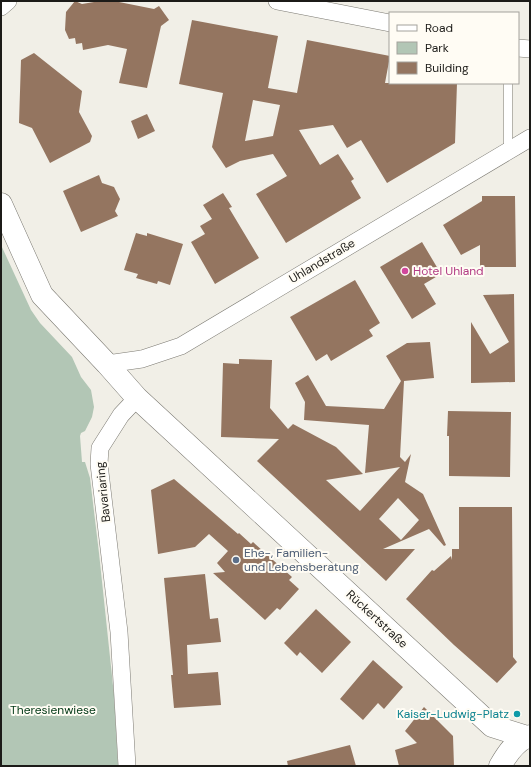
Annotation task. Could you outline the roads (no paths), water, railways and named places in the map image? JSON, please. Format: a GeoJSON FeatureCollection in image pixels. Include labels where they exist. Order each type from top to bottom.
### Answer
{"type":"FeatureCollection","features":[{"type":"Feature","properties":{"kind":"street"},"geometry":{"type":"LineString","coordinates":[[1,7],[8,1]]}},
{"type":"Feature","properties":{"kind":"street"},"geometry":{"type":"LineString","coordinates":[[277,1],[389,23]]}},
{"type":"Feature","properties":{"kind":"street"},"geometry":{"type":"LineString","coordinates":[[519,48],[530,49]]}},
{"type":"Feature","properties":{"kind":"street","name":"Uhlandstraße"},"geometry":{"type":"LineString","coordinates":[[107,364],[142,359],[181,346],[530,138]]}},
{"type":"Feature","properties":{"kind":"street"},"geometry":{"type":"LineString","coordinates":[[1,204],[42,295],[137,398]]}},
{"type":"Feature","properties":{"kind":"street","name":"Rückertstraße"},"geometry":{"type":"LineString","coordinates":[[137,398],[492,726],[529,735]]}},
{"type":"Feature","properties":{"kind":"street","name":"Bavariaring"},"geometry":{"type":"LineString","coordinates":[[127,766],[120,632],[98,464],[100,448],[121,415],[137,398]]}},
{"type":"Feature","properties":{"kind":"street"},"geometry":{"type":"LineString","coordinates":[[492,726],[499,766]]}},
{"type":"Feature","properties":{"kind":"street"},"geometry":{"type":"LineString","coordinates":[[499,766],[510,750],[529,735]]}},
{"type":"Feature","properties":{"kind":"lane"},"geometry":{"type":"LineString","coordinates":[[508,84],[508,151]]}},
{"type":"Feature","properties":{"kind":"place","name":"Hotel Uhland"},"geometry":{"type":"Point","coordinates":[405,271]}},
{"type":"Feature","properties":{"kind":"place","name":"Ehe-, Familien- und Lebensberatung"},"geometry":{"type":"Point","coordinates":[236,560]}},
{"type":"Feature","properties":{"kind":"place","name":"Kaiser-Ludwig-Platz"},"geometry":{"type":"Point","coordinates":[517,714]}},
{"type":"Feature","properties":{"kind":"park label","name":"Theresienwiese"},"geometry":{"type":"Point","coordinates":[53,710]}}]}
